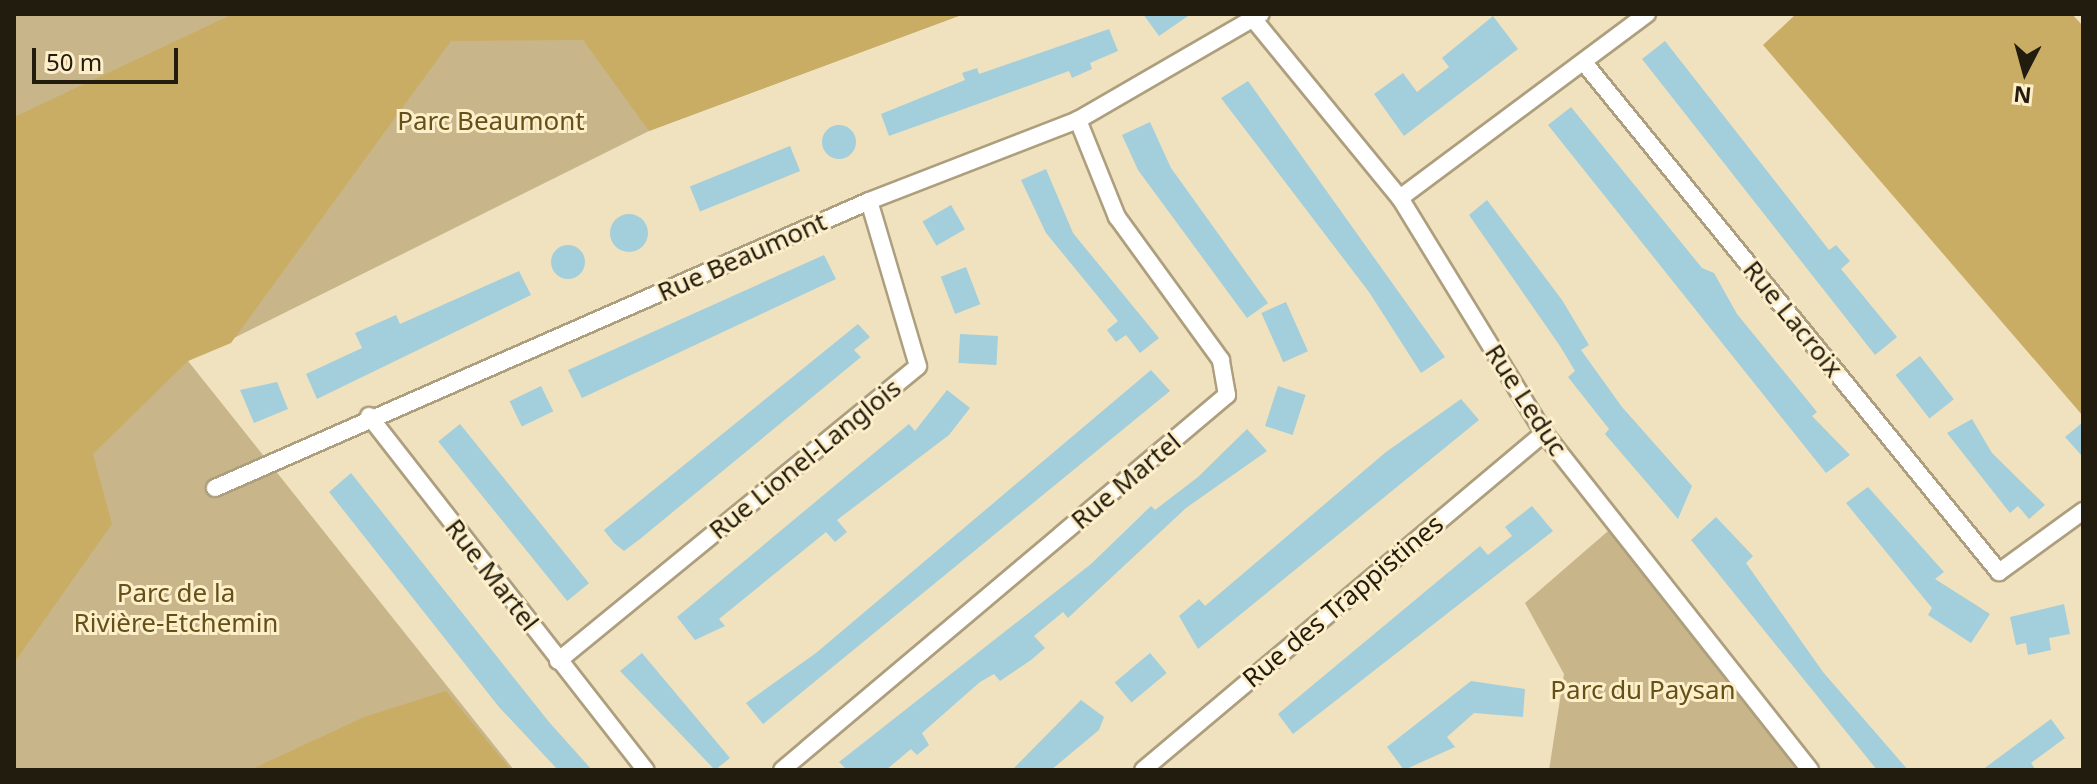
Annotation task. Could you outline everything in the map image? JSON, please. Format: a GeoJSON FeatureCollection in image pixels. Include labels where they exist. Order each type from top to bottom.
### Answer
{"type":"FeatureCollection","features":[{"type":"Feature","properties":{"kind":"street"},"geometry":{"type":"LineString","coordinates":[[1400,198],[1586,65],[1647,14]]}},
{"type":"Feature","properties":{"kind":"street","name":"Rue Beaumont"},"geometry":{"type":"LineString","coordinates":[[215,488],[369,416],[869,201],[1078,120],[1258,18]]}},
{"type":"Feature","properties":{"kind":"street","name":"Rue Leduc"},"geometry":{"type":"LineString","coordinates":[[1258,18],[1400,198],[1544,433],[1810,770]]}},
{"type":"Feature","properties":{"kind":"street","name":"Rue Lacroix"},"geometry":{"type":"LineString","coordinates":[[1586,65],[1999,572],[2083,511]]}},
{"type":"Feature","properties":{"kind":"street","name":"Rue Martel"},"geometry":{"type":"LineString","coordinates":[[782,770],[1227,395],[1221,360],[1117,217],[1078,120]]}},
{"type":"Feature","properties":{"kind":"street","name":"Rue Lionel-Langlois"},"geometry":{"type":"LineString","coordinates":[[558,661],[918,366],[869,201]]}},
{"type":"Feature","properties":{"kind":"street","name":"Rue Martel"},"geometry":{"type":"LineString","coordinates":[[369,416],[646,770]]}},
{"type":"Feature","properties":{"kind":"street","name":"Rue des Trappistines"},"geometry":{"type":"LineString","coordinates":[[1143,770],[1544,433]]}},
{"type":"Feature","properties":{"kind":"green space","name":"Parc de la Rivière-Etchemin"},"geometry":{"type":"Polygon","coordinates":[[[14,14],[964,14],[649,131],[188,361],[514,770],[14,770],[14,14]]]}},
{"type":"Feature","properties":{"kind":"green space","name":"Parc du Paysan"},"geometry":{"type":"Polygon","coordinates":[[[1615,525],[1810,770],[1549,770],[1564,674],[1525,603],[1615,525]]]}},
{"type":"Feature","properties":{"kind":"shaded area"},"geometry":{"type":"Polygon","coordinates":[[[233,14],[964,14],[649,131],[583,40],[451,41],[231,343],[188,361],[93,454],[112,524],[14,663],[14,117],[233,14]]]}},
{"type":"Feature","properties":{"kind":"shaded area"},"geometry":{"type":"Polygon","coordinates":[[[1796,14],[2072,14],[2083,26],[2083,416],[1763,45],[1796,14]]]}},
{"type":"Feature","properties":{"kind":"shaded area"},"geometry":{"type":"Polygon","coordinates":[[[446,691],[511,770],[250,770],[364,717],[446,691]]]}},
{"type":"Feature","properties":{"kind":"building"},"geometry":{"type":"Polygon","coordinates":[[[1143,14],[1191,14],[1159,36],[1143,14]]]}},
{"type":"Feature","properties":{"kind":"building"},"geometry":{"type":"Polygon","coordinates":[[[1493,16],[1518,49],[1404,136],[1374,94],[1403,73],[1417,92],[1449,67],[1442,58],[1493,16]]]}},
{"type":"Feature","properties":{"kind":"building"},"geometry":{"type":"Polygon","coordinates":[[[1109,29],[1118,51],[1090,63],[1092,69],[1072,78],[1069,71],[889,136],[881,114],[965,80],[962,73],[977,68],[979,74],[1109,29]]]}},
{"type":"Feature","properties":{"kind":"building"},"geometry":{"type":"Polygon","coordinates":[[[1665,41],[1829,250],[1836,245],[1850,261],[1841,269],[1897,337],[1875,355],[1642,59],[1665,41]]]}},
{"type":"Feature","properties":{"kind":"building"},"geometry":{"type":"Polygon","coordinates":[[[1248,81],[1445,357],[1421,373],[1369,292],[1221,98],[1248,81]]]}},
{"type":"Feature","properties":{"kind":"building"},"geometry":{"type":"Polygon","coordinates":[[[1571,107],[1702,268],[1714,273],[1737,314],[1817,412],[1812,416],[1850,455],[1826,473],[1548,125],[1571,107]]]}},
{"type":"Feature","properties":{"kind":"building"},"geometry":{"type":"Polygon","coordinates":[[[1150,122],[1171,168],[1268,303],[1247,318],[1138,170],[1122,135],[1150,122]]]}},
{"type":"Feature","properties":{"kind":"building"},"geometry":{"type":"Polygon","coordinates":[[[839,125],[851,130],[856,142],[851,154],[839,159],[827,154],[822,142],[827,130],[839,125]]]}},
{"type":"Feature","properties":{"kind":"building"},"geometry":{"type":"Polygon","coordinates":[[[790,146],[800,171],[700,211],[690,186],[790,146]]]}},
{"type":"Feature","properties":{"kind":"building"},"geometry":{"type":"Polygon","coordinates":[[[1046,169],[1073,233],[1159,338],[1140,353],[1126,335],[1116,342],[1107,330],[1118,321],[1046,233],[1021,180],[1046,169]]]}},
{"type":"Feature","properties":{"kind":"building"},"geometry":{"type":"Polygon","coordinates":[[[1487,200],[1562,300],[1589,345],[1581,350],[1622,407],[1692,486],[1678,519],[1605,434],[1609,429],[1568,377],[1575,371],[1560,346],[1469,215],[1487,200]]]}},
{"type":"Feature","properties":{"kind":"building"},"geometry":{"type":"Polygon","coordinates":[[[951,205],[965,229],[936,246],[922,222],[951,205]]]}},
{"type":"Feature","properties":{"kind":"building"},"geometry":{"type":"Polygon","coordinates":[[[629,214],[642,220],[648,233],[642,246],[629,252],[616,246],[610,233],[616,220],[629,214]]]}},
{"type":"Feature","properties":{"kind":"building"},"geometry":{"type":"Polygon","coordinates":[[[568,245],[580,250],[585,262],[580,274],[568,279],[556,274],[551,262],[556,250],[568,245]]]}},
{"type":"Feature","properties":{"kind":"building"},"geometry":{"type":"Polygon","coordinates":[[[824,255],[836,279],[582,398],[568,370],[824,255]]]}},
{"type":"Feature","properties":{"kind":"building"},"geometry":{"type":"Polygon","coordinates":[[[966,267],[980,304],[955,314],[941,277],[966,267]]]}},
{"type":"Feature","properties":{"kind":"building"},"geometry":{"type":"Polygon","coordinates":[[[519,271],[531,295],[317,399],[306,374],[362,348],[355,333],[396,315],[400,324],[519,271]]]}},
{"type":"Feature","properties":{"kind":"building"},"geometry":{"type":"Polygon","coordinates":[[[1286,302],[1308,351],[1283,362],[1261,313],[1286,302]]]}},
{"type":"Feature","properties":{"kind":"building"},"geometry":{"type":"Polygon","coordinates":[[[858,324],[870,337],[854,350],[861,357],[640,539],[624,551],[614,543],[604,530],[858,324]]]}},
{"type":"Feature","properties":{"kind":"building"},"geometry":{"type":"Polygon","coordinates":[[[960,334],[998,336],[996,365],[958,363],[960,334]]]}},
{"type":"Feature","properties":{"kind":"building"},"geometry":{"type":"Polygon","coordinates":[[[1920,356],[1954,399],[1929,418],[1896,375],[1920,356]]]}},
{"type":"Feature","properties":{"kind":"building"},"geometry":{"type":"Polygon","coordinates":[[[1151,370],[1170,391],[763,724],[746,703],[816,653],[1151,370]]]}},
{"type":"Feature","properties":{"kind":"building"},"geometry":{"type":"Polygon","coordinates":[[[277,382],[288,409],[254,423],[240,390],[277,382]]]}},
{"type":"Feature","properties":{"kind":"building"},"geometry":{"type":"Polygon","coordinates":[[[541,386],[553,411],[522,427],[510,401],[541,386]]]}},
{"type":"Feature","properties":{"kind":"building"},"geometry":{"type":"Polygon","coordinates":[[[1278,386],[1306,395],[1293,435],[1265,426],[1278,386]]]}},
{"type":"Feature","properties":{"kind":"building"},"geometry":{"type":"Polygon","coordinates":[[[947,390],[970,408],[949,435],[837,520],[847,532],[835,542],[826,532],[719,619],[725,626],[695,640],[677,617],[909,424],[915,431],[947,390]]]}},
{"type":"Feature","properties":{"kind":"building"},"geometry":{"type":"Polygon","coordinates":[[[1461,399],[1479,420],[1198,649],[1179,616],[1199,599],[1205,606],[1386,452],[1461,399]]]}},
{"type":"Feature","properties":{"kind":"building"},"geometry":{"type":"Polygon","coordinates":[[[1972,419],[1992,453],[2045,505],[2029,519],[2018,506],[2010,513],[1947,433],[1972,419]]]}},
{"type":"Feature","properties":{"kind":"building"},"geometry":{"type":"Polygon","coordinates":[[[2083,422],[2083,457],[2065,437],[2083,422]]]}},
{"type":"Feature","properties":{"kind":"building"},"geometry":{"type":"Polygon","coordinates":[[[460,424],[589,583],[567,601],[438,442],[460,424]]]}},
{"type":"Feature","properties":{"kind":"building"},"geometry":{"type":"Polygon","coordinates":[[[1247,429],[1267,451],[1186,508],[1068,618],[1063,612],[1034,636],[1045,648],[1031,660],[1000,681],[994,674],[980,682],[922,733],[929,745],[917,755],[911,749],[886,770],[847,770],[839,762],[1091,564],[1151,506],[1155,510],[1198,477],[1247,429]]]}},
{"type":"Feature","properties":{"kind":"building"},"geometry":{"type":"Polygon","coordinates":[[[351,473],[549,722],[592,770],[558,770],[499,707],[329,492],[351,473]]]}},
{"type":"Feature","properties":{"kind":"building"},"geometry":{"type":"Polygon","coordinates":[[[1868,487],[1944,572],[1935,579],[1990,614],[1971,643],[1928,615],[1932,608],[1846,503],[1868,487]]]}},
{"type":"Feature","properties":{"kind":"building"},"geometry":{"type":"Polygon","coordinates":[[[1532,506],[1553,531],[1293,734],[1278,714],[1480,546],[1488,555],[1512,536],[1505,527],[1532,506]]]}},
{"type":"Feature","properties":{"kind":"building"},"geometry":{"type":"Polygon","coordinates":[[[1716,517],[1753,556],[1746,563],[1823,672],[1908,770],[1877,770],[1691,540],[1716,517]]]}},
{"type":"Feature","properties":{"kind":"building"},"geometry":{"type":"Polygon","coordinates":[[[2064,604],[2070,634],[2049,638],[2051,650],[2028,655],[2026,643],[2016,645],[2010,617],[2064,604]]]}},
{"type":"Feature","properties":{"kind":"building"},"geometry":{"type":"Polygon","coordinates":[[[642,653],[730,758],[715,770],[620,671],[642,653]]]}},
{"type":"Feature","properties":{"kind":"building"},"geometry":{"type":"Polygon","coordinates":[[[1150,653],[1167,673],[1131,702],[1115,683],[1150,653]]]}},
{"type":"Feature","properties":{"kind":"building"},"geometry":{"type":"Polygon","coordinates":[[[1471,681],[1525,689],[1523,717],[1474,713],[1447,737],[1455,747],[1404,770],[1387,747],[1471,681]]]}},
{"type":"Feature","properties":{"kind":"building"},"geometry":{"type":"Polygon","coordinates":[[[1081,700],[1104,717],[1099,730],[1051,770],[1012,770],[1081,700]]]}},
{"type":"Feature","properties":{"kind":"building"},"geometry":{"type":"Polygon","coordinates":[[[2051,719],[2065,738],[2031,763],[2036,770],[1982,770],[2051,719]]]}},
{"type":"Feature","properties":{"kind":"park label","name":"Parc Beaumont"},"geometry":{"type":"Point","coordinates":[491,121]}}]}
